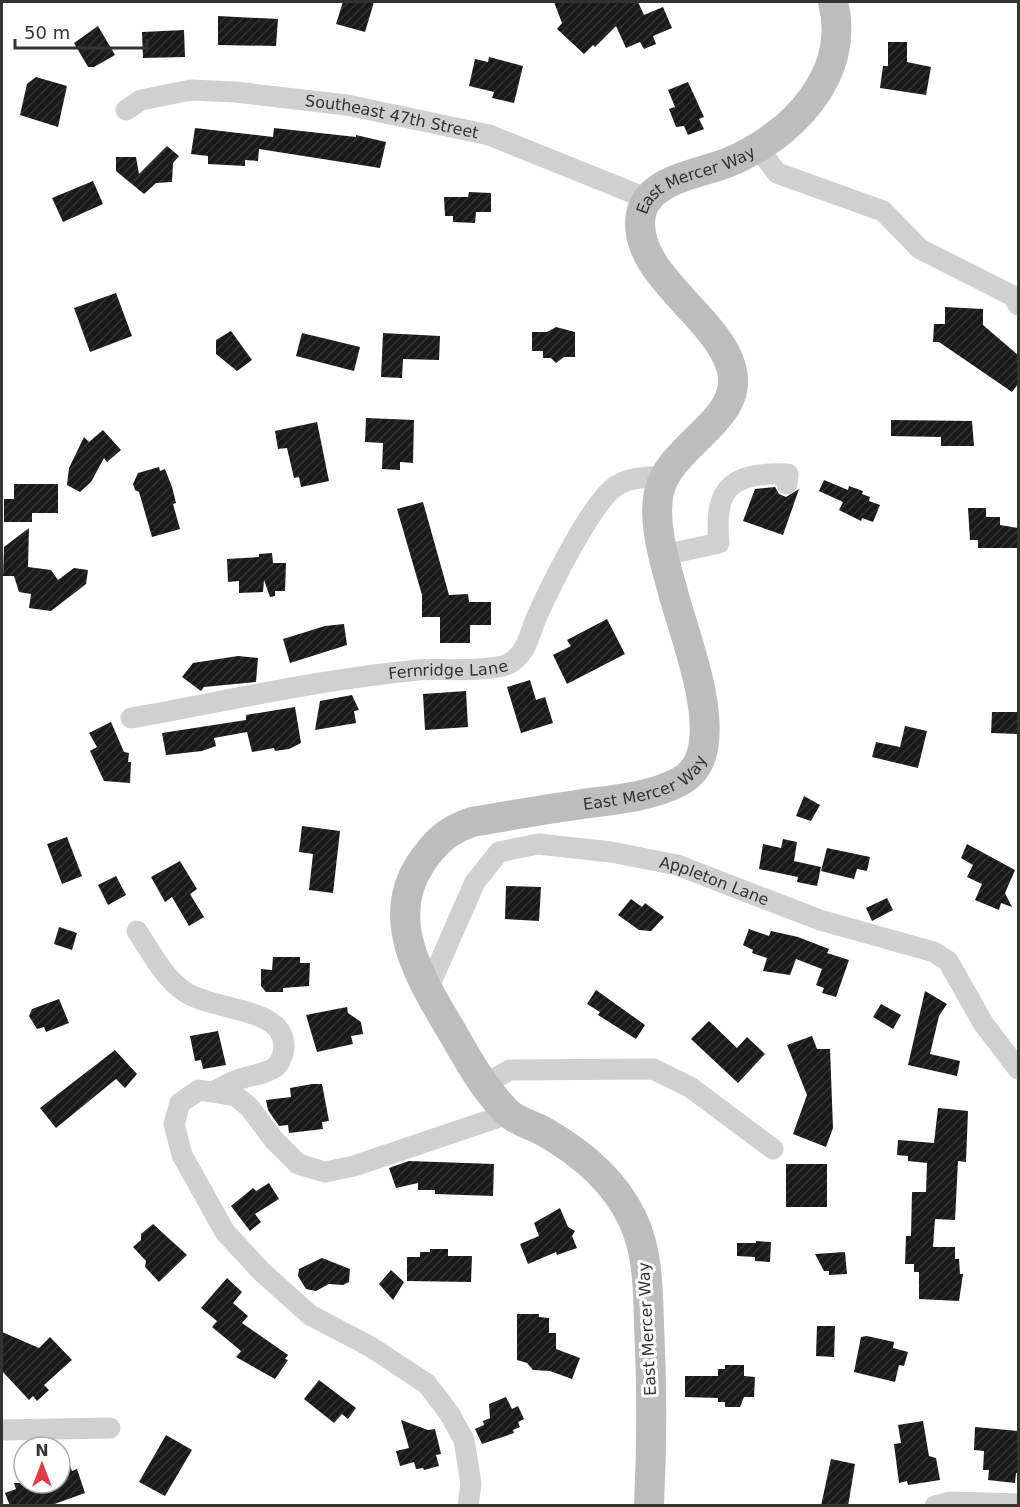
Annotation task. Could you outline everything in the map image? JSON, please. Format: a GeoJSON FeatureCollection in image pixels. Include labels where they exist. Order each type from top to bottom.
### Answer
{"type":"FeatureCollection","features":[{"type":"Feature","properties":{"kind":"street","name":"East Mercer Way"},"geometry":{"type":"LineString","coordinates":[[649,1506],[651,1368],[648,1288],[642,1246],[633,1220],[616,1189],[596,1169],[543,1131],[508,1114],[485,1084],[415,966],[404,923],[406,896],[414,873],[439,840],[452,829],[472,822],[625,798],[670,786],[682,780],[693,770],[701,757],[705,718],[664,555],[658,526],[658,494],[675,459],[721,416],[733,391],[731,367],[714,335],[647,252],[641,230],[641,213],[648,199],[675,179],[726,163],[758,148],[809,105],[829,73],[834,56],[837,34],[833,2]]}},
{"type":"Feature","properties":{"kind":"street","name":"Southeast 47th Street"},"geometry":{"type":"LineString","coordinates":[[126,110],[141,100],[191,90],[235,92],[347,105],[489,135],[648,199]]}},
{"type":"Feature","properties":{"kind":"street"},"geometry":{"type":"LineString","coordinates":[[758,148],[777,173],[883,211],[920,249],[1013,296],[1018,305]]}},
{"type":"Feature","properties":{"kind":"street"},"geometry":{"type":"LineString","coordinates":[[664,555],[719,543],[717,526],[720,503],[727,487],[739,480],[765,473],[788,474],[787,484]]}},
{"type":"Feature","properties":{"kind":"street","name":"Fernridge Lane"},"geometry":{"type":"LineString","coordinates":[[132,718],[342,679],[442,668],[501,667],[512,663],[529,640],[537,615],[580,534],[607,495],[616,486],[630,480],[665,476]]}},
{"type":"Feature","properties":{"kind":"street","name":"Appleton Lane"},"geometry":{"type":"LineString","coordinates":[[428,988],[475,882],[499,852],[538,844],[610,852],[677,865],[820,920],[934,952],[948,961],[982,1023],[1018,1069]]}},
{"type":"Feature","properties":{"kind":"street"},"geometry":{"type":"LineString","coordinates":[[137,931],[159,965],[184,991],[207,1004],[265,1017],[277,1024],[284,1037],[284,1053],[277,1066],[261,1075],[239,1079],[215,1091]]}},
{"type":"Feature","properties":{"kind":"street"},"geometry":{"type":"LineString","coordinates":[[485,1084],[510,1070],[653,1070],[690,1087],[773,1149]]}},
{"type":"Feature","properties":{"kind":"street"},"geometry":{"type":"LineString","coordinates":[[468,1506],[471,1484],[464,1440],[427,1384],[371,1347],[310,1315],[262,1272],[225,1232],[201,1193],[182,1155],[174,1124],[180,1103],[199,1090],[236,1096],[250,1108],[274,1140],[298,1164],[325,1172],[354,1166],[508,1114]]}},
{"type":"Feature","properties":{"kind":"street"},"geometry":{"type":"LineString","coordinates":[[2,1430],[110,1428]]}},
{"type":"Feature","properties":{"kind":"street"},"geometry":{"type":"LineString","coordinates":[[935,1506],[951,1502],[1018,1504]]}},
{"type":"Feature","properties":{"kind":"building"},"geometry":{"type":"Polygon","coordinates":[[[343,2],[374,2],[365,32],[336,24],[343,2]]]}},
{"type":"Feature","properties":{"kind":"building"},"geometry":{"type":"Polygon","coordinates":[[[554,2],[638,2],[644,15],[663,7],[672,28],[653,36],[656,44],[644,49],[640,42],[626,48],[616,26],[595,47],[593,45],[584,54],[557,29],[562,23],[554,2]]]}},
{"type":"Feature","properties":{"kind":"building"},"geometry":{"type":"Polygon","coordinates":[[[218,16],[278,19],[276,46],[218,45],[218,16]]]}},
{"type":"Feature","properties":{"kind":"building"},"geometry":{"type":"Polygon","coordinates":[[[98,26],[115,55],[94,67],[88,67],[74,43],[98,26]]]}},
{"type":"Feature","properties":{"kind":"building"},"geometry":{"type":"Polygon","coordinates":[[[184,30],[185,57],[143,58],[142,32],[184,30]]]}},
{"type":"Feature","properties":{"kind":"building"},"geometry":{"type":"Polygon","coordinates":[[[888,42],[907,42],[907,62],[931,67],[926,95],[880,88],[883,66],[888,66],[888,42]]]}},
{"type":"Feature","properties":{"kind":"building"},"geometry":{"type":"Polygon","coordinates":[[[489,57],[523,66],[514,103],[492,98],[494,92],[469,86],[475,59],[488,62],[489,57]]]}},
{"type":"Feature","properties":{"kind":"building"},"geometry":{"type":"Polygon","coordinates":[[[36,77],[67,86],[58,127],[20,115],[27,84],[36,77]]]}},
{"type":"Feature","properties":{"kind":"building"},"geometry":{"type":"Polygon","coordinates":[[[688,82],[704,117],[699,119],[704,129],[688,135],[684,126],[676,127],[669,109],[675,107],[668,90],[688,82]]]}},
{"type":"Feature","properties":{"kind":"building"},"geometry":{"type":"Polygon","coordinates":[[[195,128],[273,137],[274,128],[356,137],[356,135],[386,142],[380,168],[259,149],[258,161],[245,160],[245,166],[208,164],[208,156],[191,154],[195,128]]]}},
{"type":"Feature","properties":{"kind":"building"},"geometry":{"type":"Polygon","coordinates":[[[167,146],[179,156],[173,163],[172,182],[156,183],[144,194],[116,171],[116,157],[136,157],[139,174],[167,146]]]}},
{"type":"Feature","properties":{"kind":"building"},"geometry":{"type":"Polygon","coordinates":[[[93,181],[103,204],[63,222],[52,198],[93,181]]]}},
{"type":"Feature","properties":{"kind":"building"},"geometry":{"type":"Polygon","coordinates":[[[469,192],[491,193],[491,212],[476,212],[475,223],[453,222],[453,216],[445,216],[444,197],[468,197],[469,192]]]}},
{"type":"Feature","properties":{"kind":"building"},"geometry":{"type":"Polygon","coordinates":[[[116,293],[132,336],[90,352],[74,308],[116,293]]]}},
{"type":"Feature","properties":{"kind":"building"},"geometry":{"type":"Polygon","coordinates":[[[945,307],[983,309],[983,325],[1018,355],[1018,384],[1012,392],[939,342],[933,342],[934,324],[945,324],[945,307]]]}},
{"type":"Feature","properties":{"kind":"building"},"geometry":{"type":"Polygon","coordinates":[[[556,327],[575,332],[575,357],[564,357],[556,363],[551,358],[543,358],[543,351],[532,351],[532,332],[547,332],[556,327]]]}},
{"type":"Feature","properties":{"kind":"building"},"geometry":{"type":"Polygon","coordinates":[[[231,331],[252,360],[237,371],[216,354],[216,340],[231,331]]]}},
{"type":"Feature","properties":{"kind":"building"},"geometry":{"type":"Polygon","coordinates":[[[302,333],[360,347],[354,371],[296,356],[302,333]]]}},
{"type":"Feature","properties":{"kind":"building"},"geometry":{"type":"Polygon","coordinates":[[[383,333],[440,336],[439,360],[403,359],[402,378],[381,377],[383,333]]]}},
{"type":"Feature","properties":{"kind":"building"},"geometry":{"type":"Polygon","coordinates":[[[366,418],[414,420],[413,463],[400,462],[400,470],[382,469],[383,443],[365,442],[366,418]]]}},
{"type":"Feature","properties":{"kind":"building"},"geometry":{"type":"Polygon","coordinates":[[[891,420],[972,421],[974,446],[941,446],[941,437],[891,436],[891,420]]]}},
{"type":"Feature","properties":{"kind":"building"},"geometry":{"type":"Polygon","coordinates":[[[317,422],[329,481],[301,487],[299,477],[294,478],[287,448],[278,449],[275,431],[317,422]]]}},
{"type":"Feature","properties":{"kind":"building"},"geometry":{"type":"Polygon","coordinates":[[[103,430],[121,450],[107,462],[104,458],[91,482],[80,492],[67,485],[69,468],[84,437],[89,442],[103,430]]]}},
{"type":"Feature","properties":{"kind":"building"},"geometry":{"type":"Polygon","coordinates":[[[159,467],[160,471],[165,469],[172,487],[176,503],[173,504],[180,529],[152,537],[139,492],[135,490],[133,484],[138,473],[159,467]]]}},
{"type":"Feature","properties":{"kind":"building"},"geometry":{"type":"Polygon","coordinates":[[[824,480],[848,490],[849,486],[863,491],[862,494],[870,497],[869,501],[880,505],[873,522],[862,518],[861,521],[839,510],[843,502],[819,491],[824,480]]]}},
{"type":"Feature","properties":{"kind":"building"},"geometry":{"type":"Polygon","coordinates":[[[14,484],[58,484],[58,513],[32,513],[32,522],[4,522],[4,499],[14,499],[14,484]]]}},
{"type":"Feature","properties":{"kind":"building"},"geometry":{"type":"Polygon","coordinates":[[[775,487],[779,494],[786,497],[799,489],[783,535],[743,521],[755,489],[775,487]]]}},
{"type":"Feature","properties":{"kind":"building"},"geometry":{"type":"Polygon","coordinates":[[[423,502],[449,595],[468,594],[469,602],[491,602],[491,625],[470,625],[470,643],[440,643],[440,617],[422,617],[422,595],[397,509],[423,502]]]}},
{"type":"Feature","properties":{"kind":"building"},"geometry":{"type":"Polygon","coordinates":[[[968,508],[986,508],[986,517],[1000,517],[1000,525],[1018,528],[1018,548],[978,548],[978,540],[970,540],[968,508]]]}},
{"type":"Feature","properties":{"kind":"building"},"geometry":{"type":"Polygon","coordinates":[[[29,528],[28,567],[51,570],[58,580],[74,568],[88,570],[86,584],[51,611],[29,608],[31,594],[19,592],[14,576],[3,576],[4,547],[29,528]]]}},
{"type":"Feature","properties":{"kind":"building"},"geometry":{"type":"Polygon","coordinates":[[[272,553],[273,563],[286,563],[285,591],[275,591],[275,596],[270,597],[264,580],[263,592],[239,593],[239,581],[228,582],[227,559],[259,557],[259,554],[272,553]]]}},
{"type":"Feature","properties":{"kind":"building"},"geometry":{"type":"Polygon","coordinates":[[[607,619],[625,654],[567,684],[553,655],[571,646],[567,640],[607,619]]]}},
{"type":"Feature","properties":{"kind":"building"},"geometry":{"type":"Polygon","coordinates":[[[344,624],[347,645],[290,663],[283,639],[325,626],[344,624]]]}},
{"type":"Feature","properties":{"kind":"building"},"geometry":{"type":"Polygon","coordinates":[[[238,656],[258,658],[256,682],[204,687],[201,691],[182,677],[193,663],[238,656]]]}},
{"type":"Feature","properties":{"kind":"building"},"geometry":{"type":"Polygon","coordinates":[[[530,680],[536,700],[545,697],[553,723],[521,733],[507,687],[530,680]]]}},
{"type":"Feature","properties":{"kind":"building"},"geometry":{"type":"Polygon","coordinates":[[[466,691],[468,727],[425,730],[423,694],[466,691]]]}},
{"type":"Feature","properties":{"kind":"building"},"geometry":{"type":"Polygon","coordinates":[[[352,695],[359,710],[354,711],[356,723],[315,730],[320,701],[352,695]]]}},
{"type":"Feature","properties":{"kind":"building"},"geometry":{"type":"Polygon","coordinates":[[[295,707],[301,743],[289,749],[275,751],[274,748],[252,752],[247,732],[214,738],[216,746],[202,751],[166,755],[162,733],[246,720],[246,715],[295,707]]]}},
{"type":"Feature","properties":{"kind":"building"},"geometry":{"type":"Polygon","coordinates":[[[992,712],[1018,712],[1018,734],[991,733],[992,712]]]}},
{"type":"Feature","properties":{"kind":"building"},"geometry":{"type":"Polygon","coordinates":[[[111,722],[124,752],[129,753],[130,783],[104,781],[90,751],[97,747],[89,733],[111,722]]]}},
{"type":"Feature","properties":{"kind":"building"},"geometry":{"type":"Polygon","coordinates":[[[905,726],[927,731],[918,768],[872,757],[876,742],[900,747],[905,726]]]}},
{"type":"Feature","properties":{"kind":"building"},"geometry":{"type":"Polygon","coordinates":[[[804,796],[820,805],[811,821],[796,816],[804,796]]]}},
{"type":"Feature","properties":{"kind":"building"},"geometry":{"type":"Polygon","coordinates":[[[302,826],[340,831],[333,893],[309,890],[313,854],[299,852],[302,826]]]}},
{"type":"Feature","properties":{"kind":"building"},"geometry":{"type":"Polygon","coordinates":[[[67,837],[82,876],[62,884],[47,844],[67,837]]]}},
{"type":"Feature","properties":{"kind":"building"},"geometry":{"type":"Polygon","coordinates":[[[783,839],[797,842],[794,861],[821,867],[817,886],[797,882],[798,877],[759,869],[763,844],[781,848],[783,839]]]}},
{"type":"Feature","properties":{"kind":"building"},"geometry":{"type":"Polygon","coordinates":[[[967,844],[1015,870],[1005,893],[1012,907],[1001,903],[999,910],[975,900],[982,884],[967,877],[973,865],[961,858],[967,844]]]}},
{"type":"Feature","properties":{"kind":"building"},"geometry":{"type":"Polygon","coordinates":[[[827,848],[870,857],[867,871],[857,869],[854,879],[821,871],[827,848]]]}},
{"type":"Feature","properties":{"kind":"building"},"geometry":{"type":"Polygon","coordinates":[[[180,861],[197,889],[190,894],[204,917],[189,926],[172,897],[165,902],[151,877],[180,861]]]}},
{"type":"Feature","properties":{"kind":"building"},"geometry":{"type":"Polygon","coordinates":[[[116,876],[126,895],[108,905],[98,885],[116,876]]]}},
{"type":"Feature","properties":{"kind":"building"},"geometry":{"type":"Polygon","coordinates":[[[506,886],[541,887],[539,921],[505,919],[506,886]]]}},
{"type":"Feature","properties":{"kind":"building"},"geometry":{"type":"Polygon","coordinates":[[[887,898],[893,910],[872,921],[866,908],[887,898]]]}},
{"type":"Feature","properties":{"kind":"building"},"geometry":{"type":"Polygon","coordinates":[[[631,899],[642,907],[645,903],[664,917],[651,931],[639,930],[618,915],[631,899]]]}},
{"type":"Feature","properties":{"kind":"building"},"geometry":{"type":"Polygon","coordinates":[[[59,927],[77,933],[72,950],[54,944],[59,927]]]}},
{"type":"Feature","properties":{"kind":"building"},"geometry":{"type":"Polygon","coordinates":[[[749,929],[769,936],[771,931],[798,937],[829,949],[827,953],[849,960],[836,997],[822,993],[824,988],[816,985],[822,969],[796,959],[790,975],[763,971],[767,958],[752,953],[753,950],[743,945],[749,929]]]}},
{"type":"Feature","properties":{"kind":"building"},"geometry":{"type":"Polygon","coordinates":[[[273,957],[300,957],[300,963],[310,963],[309,986],[283,988],[283,992],[266,992],[261,986],[261,969],[272,970],[273,957]]]}},
{"type":"Feature","properties":{"kind":"building"},"geometry":{"type":"Polygon","coordinates":[[[596,990],[645,1025],[636,1039],[598,1015],[600,1012],[587,1004],[596,990]]]}},
{"type":"Feature","properties":{"kind":"building"},"geometry":{"type":"Polygon","coordinates":[[[925,991],[947,1004],[939,1016],[930,1054],[960,1061],[957,1076],[908,1065],[925,991]]]}},
{"type":"Feature","properties":{"kind":"building"},"geometry":{"type":"Polygon","coordinates":[[[59,999],[69,1023],[46,1032],[44,1027],[37,1029],[29,1016],[32,1009],[59,999]]]}},
{"type":"Feature","properties":{"kind":"building"},"geometry":{"type":"Polygon","coordinates":[[[881,1004],[901,1015],[893,1029],[873,1017],[881,1004]]]}},
{"type":"Feature","properties":{"kind":"building"},"geometry":{"type":"Polygon","coordinates":[[[347,1007],[348,1013],[361,1022],[363,1034],[351,1036],[353,1044],[317,1052],[306,1015],[347,1007]]]}},
{"type":"Feature","properties":{"kind":"building"},"geometry":{"type":"Polygon","coordinates":[[[709,1021],[737,1048],[747,1037],[765,1054],[738,1083],[691,1039],[709,1021]]]}},
{"type":"Feature","properties":{"kind":"building"},"geometry":{"type":"Polygon","coordinates":[[[218,1031],[226,1065],[203,1069],[201,1060],[195,1061],[190,1036],[218,1031]]]}},
{"type":"Feature","properties":{"kind":"building"},"geometry":{"type":"Polygon","coordinates":[[[812,1036],[817,1049],[830,1049],[833,1128],[826,1147],[793,1134],[807,1095],[787,1045],[812,1036]]]}},
{"type":"Feature","properties":{"kind":"building"},"geometry":{"type":"Polygon","coordinates":[[[115,1050],[137,1074],[125,1088],[116,1079],[56,1128],[40,1108],[115,1050]]]}},
{"type":"Feature","properties":{"kind":"building"},"geometry":{"type":"Polygon","coordinates":[[[322,1084],[329,1121],[322,1122],[323,1129],[289,1133],[288,1125],[279,1126],[268,1110],[266,1100],[291,1097],[290,1088],[322,1084]]]}},
{"type":"Feature","properties":{"kind":"building"},"geometry":{"type":"Polygon","coordinates":[[[938,1108],[968,1111],[966,1162],[958,1161],[955,1220],[935,1219],[933,1247],[955,1247],[955,1259],[959,1259],[960,1274],[963,1274],[959,1301],[919,1299],[919,1272],[914,1272],[914,1264],[905,1264],[906,1236],[911,1236],[912,1192],[926,1192],[927,1163],[908,1161],[908,1156],[897,1155],[898,1140],[934,1143],[938,1108]]]}},
{"type":"Feature","properties":{"kind":"building"},"geometry":{"type":"Polygon","coordinates":[[[409,1161],[494,1164],[493,1196],[435,1194],[435,1190],[418,1190],[418,1183],[396,1188],[389,1168],[409,1161]]]}},
{"type":"Feature","properties":{"kind":"building"},"geometry":{"type":"Polygon","coordinates":[[[786,1164],[827,1164],[827,1207],[786,1207],[786,1164]]]}},
{"type":"Feature","properties":{"kind":"building"},"geometry":{"type":"Polygon","coordinates":[[[269,1183],[279,1199],[255,1214],[261,1222],[250,1231],[231,1206],[253,1188],[256,1191],[269,1183]]]}},
{"type":"Feature","properties":{"kind":"building"},"geometry":{"type":"Polygon","coordinates":[[[560,1208],[568,1227],[575,1231],[572,1236],[577,1248],[557,1255],[556,1252],[528,1264],[520,1244],[539,1236],[534,1223],[560,1208]]]}},
{"type":"Feature","properties":{"kind":"building"},"geometry":{"type":"Polygon","coordinates":[[[153,1224],[187,1255],[159,1282],[145,1267],[146,1261],[133,1247],[141,1240],[141,1234],[153,1224]]]}},
{"type":"Feature","properties":{"kind":"building"},"geometry":{"type":"Polygon","coordinates":[[[756,1241],[771,1242],[770,1262],[755,1261],[755,1257],[737,1256],[737,1243],[756,1243],[756,1241]]]}},
{"type":"Feature","properties":{"kind":"building"},"geometry":{"type":"Polygon","coordinates":[[[430,1249],[448,1249],[448,1256],[472,1256],[471,1282],[407,1281],[407,1257],[420,1257],[420,1252],[430,1252],[430,1249]]]}},
{"type":"Feature","properties":{"kind":"building"},"geometry":{"type":"Polygon","coordinates":[[[845,1252],[847,1274],[829,1275],[829,1271],[824,1271],[815,1254],[845,1252]]]}},
{"type":"Feature","properties":{"kind":"building"},"geometry":{"type":"Polygon","coordinates":[[[322,1258],[350,1269],[349,1282],[343,1285],[329,1284],[316,1291],[306,1289],[298,1276],[299,1269],[322,1258]]]}},
{"type":"Feature","properties":{"kind":"building"},"geometry":{"type":"Polygon","coordinates":[[[391,1270],[404,1282],[393,1300],[379,1284],[391,1270]]]}},
{"type":"Feature","properties":{"kind":"building"},"geometry":{"type":"Polygon","coordinates":[[[227,1278],[242,1292],[233,1303],[248,1316],[242,1323],[288,1355],[285,1359],[288,1360],[275,1379],[236,1357],[241,1351],[212,1327],[217,1321],[201,1308],[227,1278]]]}},
{"type":"Feature","properties":{"kind":"building"},"geometry":{"type":"Polygon","coordinates":[[[517,1314],[539,1314],[539,1317],[549,1318],[549,1333],[556,1333],[556,1349],[580,1358],[572,1379],[550,1371],[533,1370],[527,1363],[517,1360],[517,1314]]]}},
{"type":"Feature","properties":{"kind":"building"},"geometry":{"type":"Polygon","coordinates":[[[817,1326],[835,1326],[834,1357],[816,1356],[817,1326]]]}},
{"type":"Feature","properties":{"kind":"building"},"geometry":{"type":"Polygon","coordinates":[[[2,1332],[39,1348],[50,1337],[72,1360],[44,1385],[49,1390],[37,1401],[33,1396],[29,1400],[2,1371],[2,1332]]]}},
{"type":"Feature","properties":{"kind":"building"},"geometry":{"type":"Polygon","coordinates":[[[867,1336],[894,1342],[893,1348],[908,1352],[904,1366],[899,1365],[895,1382],[854,1372],[861,1337],[867,1336]]]}},
{"type":"Feature","properties":{"kind":"building"},"geometry":{"type":"Polygon","coordinates":[[[725,1365],[744,1365],[744,1376],[755,1377],[754,1397],[744,1397],[740,1407],[725,1407],[725,1402],[718,1402],[718,1398],[685,1397],[685,1376],[718,1376],[718,1369],[725,1369],[725,1365]]]}},
{"type":"Feature","properties":{"kind":"building"},"geometry":{"type":"Polygon","coordinates":[[[319,1380],[356,1408],[348,1419],[342,1414],[334,1423],[304,1399],[319,1380]]]}},
{"type":"Feature","properties":{"kind":"building"},"geometry":{"type":"Polygon","coordinates":[[[506,1397],[512,1409],[518,1406],[524,1419],[518,1422],[520,1427],[513,1430],[514,1433],[482,1444],[475,1429],[484,1425],[483,1421],[490,1418],[489,1404],[506,1397]]]}},
{"type":"Feature","properties":{"kind":"building"},"geometry":{"type":"Polygon","coordinates":[[[401,1420],[428,1430],[435,1429],[441,1454],[436,1455],[439,1466],[424,1470],[423,1468],[416,1469],[414,1462],[400,1466],[396,1451],[409,1448],[401,1420]]]}},
{"type":"Feature","properties":{"kind":"building"},"geometry":{"type":"Polygon","coordinates":[[[923,1421],[929,1456],[936,1458],[940,1480],[908,1485],[907,1481],[899,1483],[894,1444],[901,1443],[898,1425],[923,1421]]]}},
{"type":"Feature","properties":{"kind":"building"},"geometry":{"type":"Polygon","coordinates":[[[975,1427],[1018,1431],[1018,1473],[1016,1473],[1015,1483],[988,1480],[989,1470],[983,1470],[984,1451],[974,1450],[975,1427]]]}},
{"type":"Feature","properties":{"kind":"building"},"geometry":{"type":"Polygon","coordinates":[[[166,1435],[192,1450],[165,1496],[139,1482],[166,1435]]]}},
{"type":"Feature","properties":{"kind":"building"},"geometry":{"type":"Polygon","coordinates":[[[831,1459],[855,1464],[848,1506],[821,1506],[831,1459]]]}},
{"type":"Feature","properties":{"kind":"building"},"geometry":{"type":"Polygon","coordinates":[[[77,1469],[85,1493],[49,1506],[10,1506],[5,1493],[12,1490],[12,1495],[72,1495],[72,1471],[77,1469]]]}}]}
